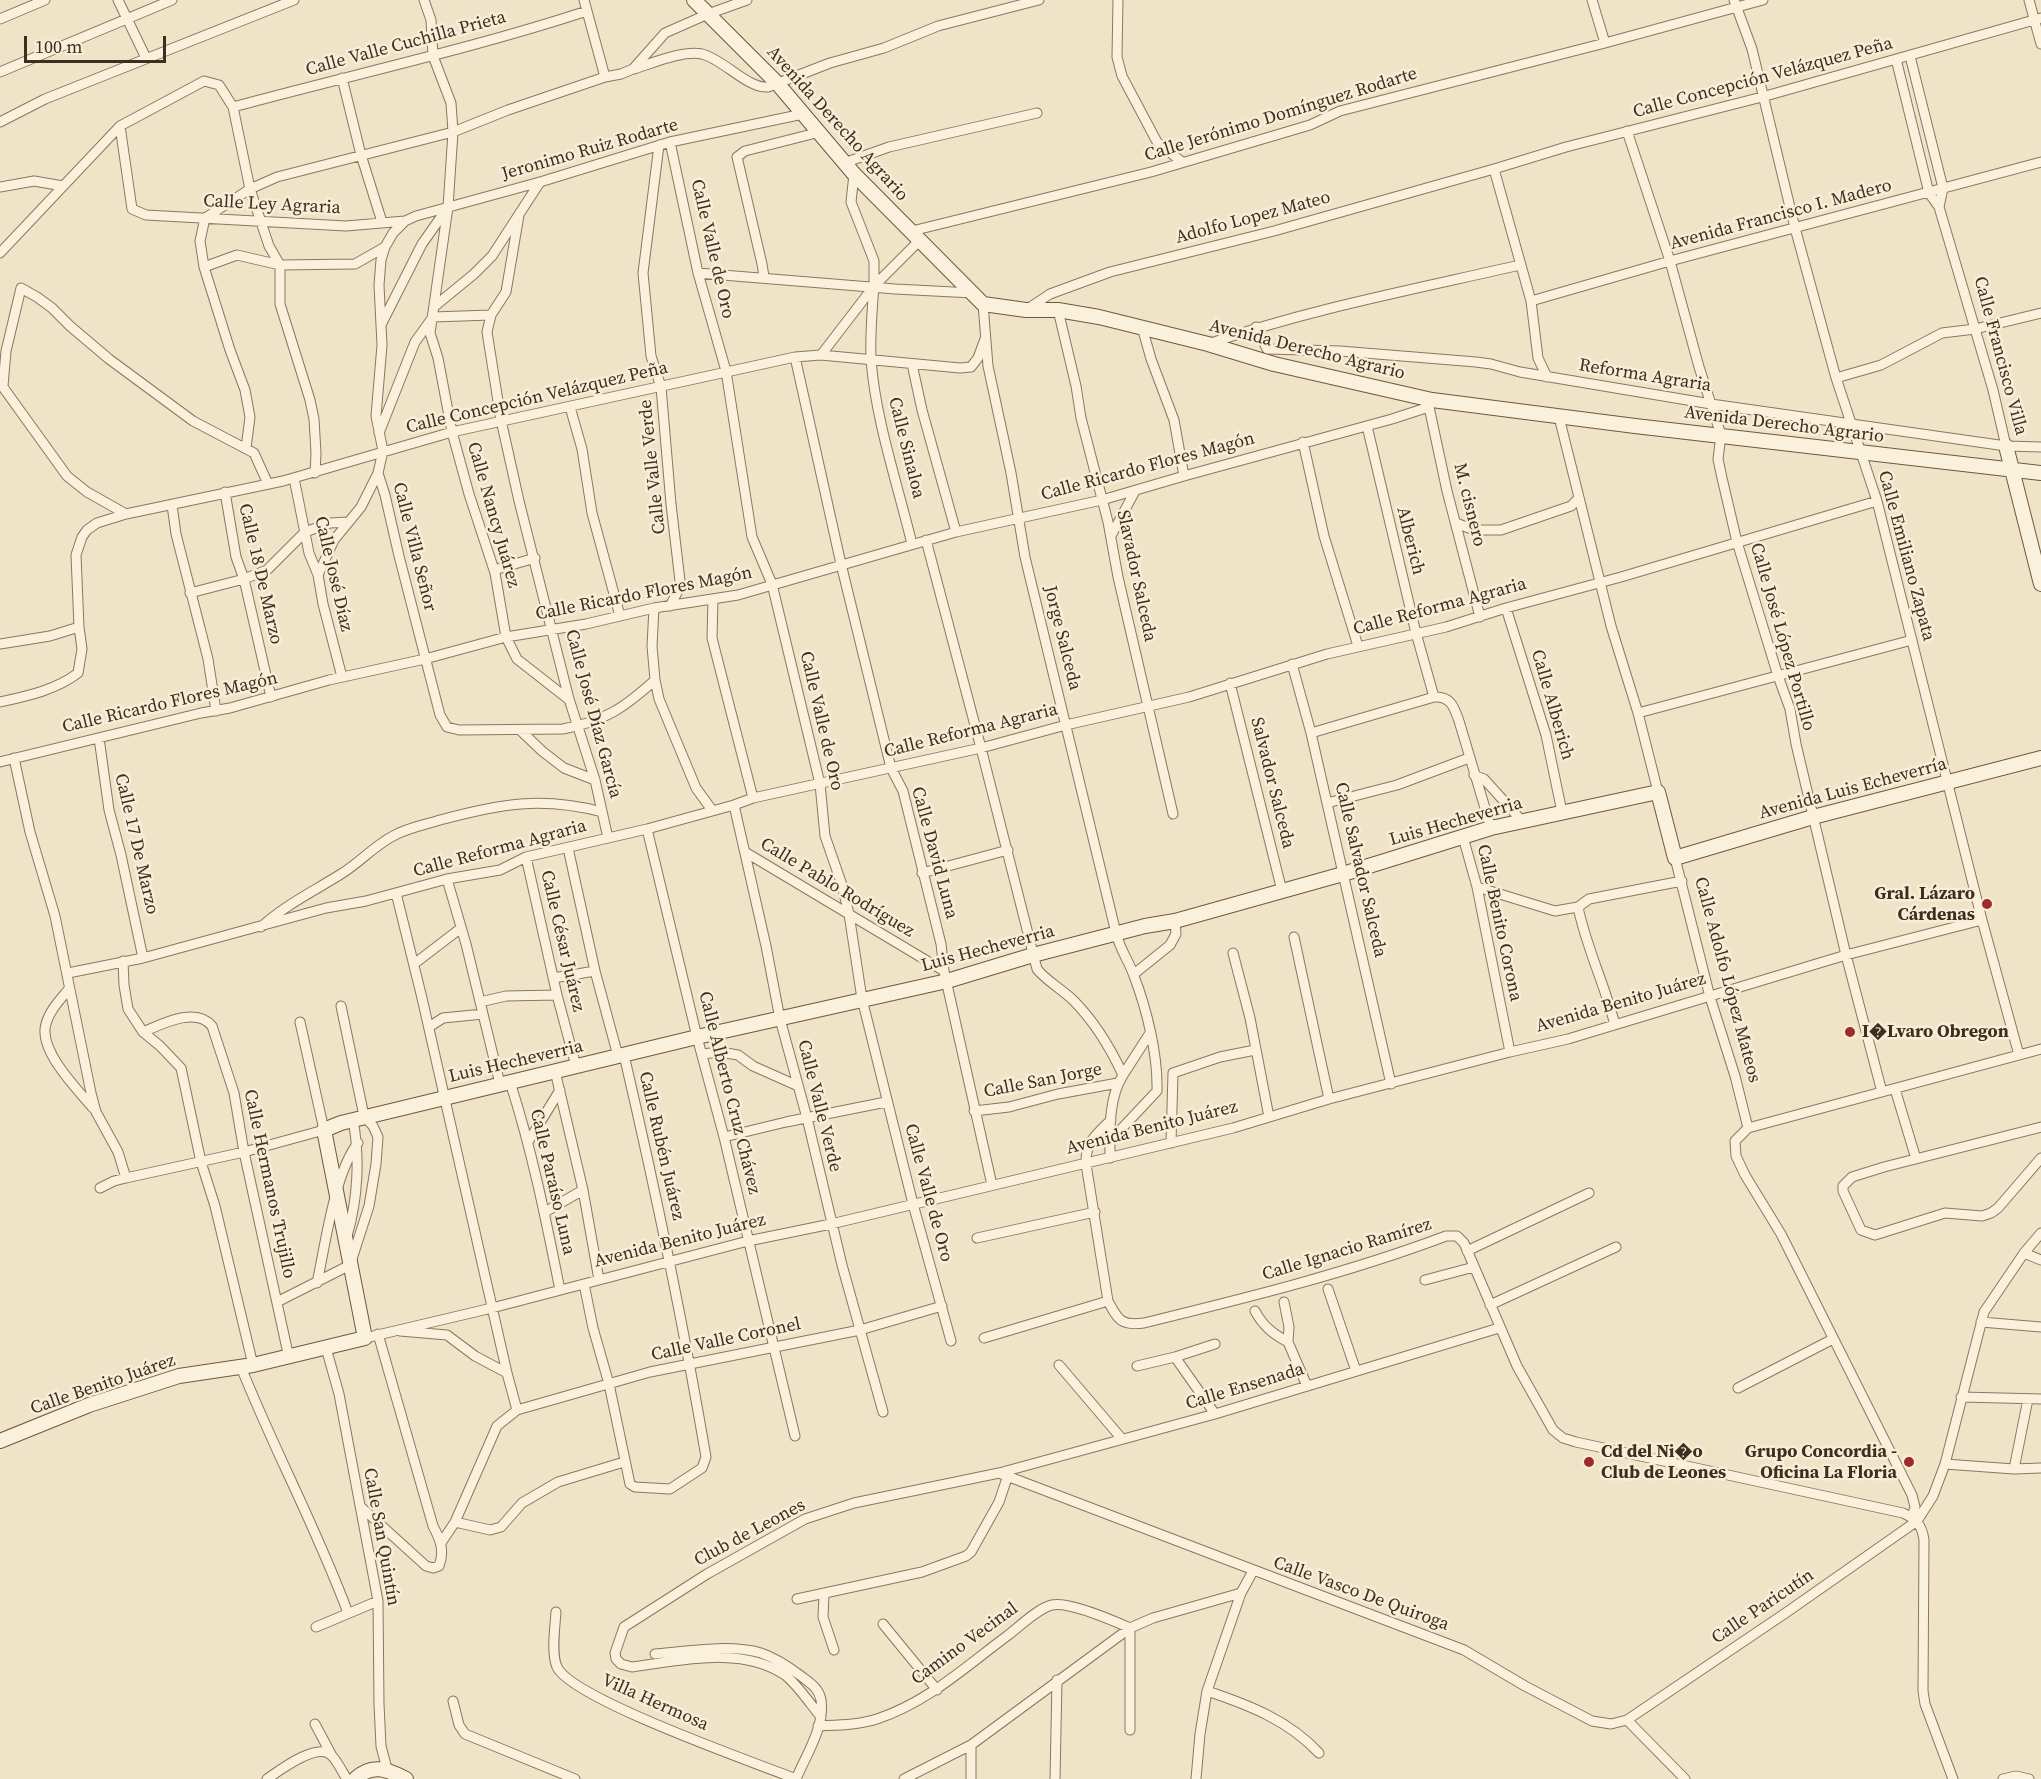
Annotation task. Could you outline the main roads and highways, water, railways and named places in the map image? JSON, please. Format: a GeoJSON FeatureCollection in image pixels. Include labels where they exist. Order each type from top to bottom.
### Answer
{"type":"FeatureCollection","features":[{"type":"Feature","properties":{"kind":"place","name":"Gral. Lázaro Cárdenas"},"geometry":{"type":"Point","coordinates":[1987,904]}},
{"type":"Feature","properties":{"kind":"place","name":"I�Lvaro Obregon"},"geometry":{"type":"Point","coordinates":[1850,1032]}},
{"type":"Feature","properties":{"kind":"place","name":"Cd del Ni�o Club de Leones"},"geometry":{"type":"Point","coordinates":[1589,1462]}},
{"type":"Feature","properties":{"kind":"place","name":"Grupo Concordia - Oficina La Floria"},"geometry":{"type":"Point","coordinates":[1909,1462]}}]}
